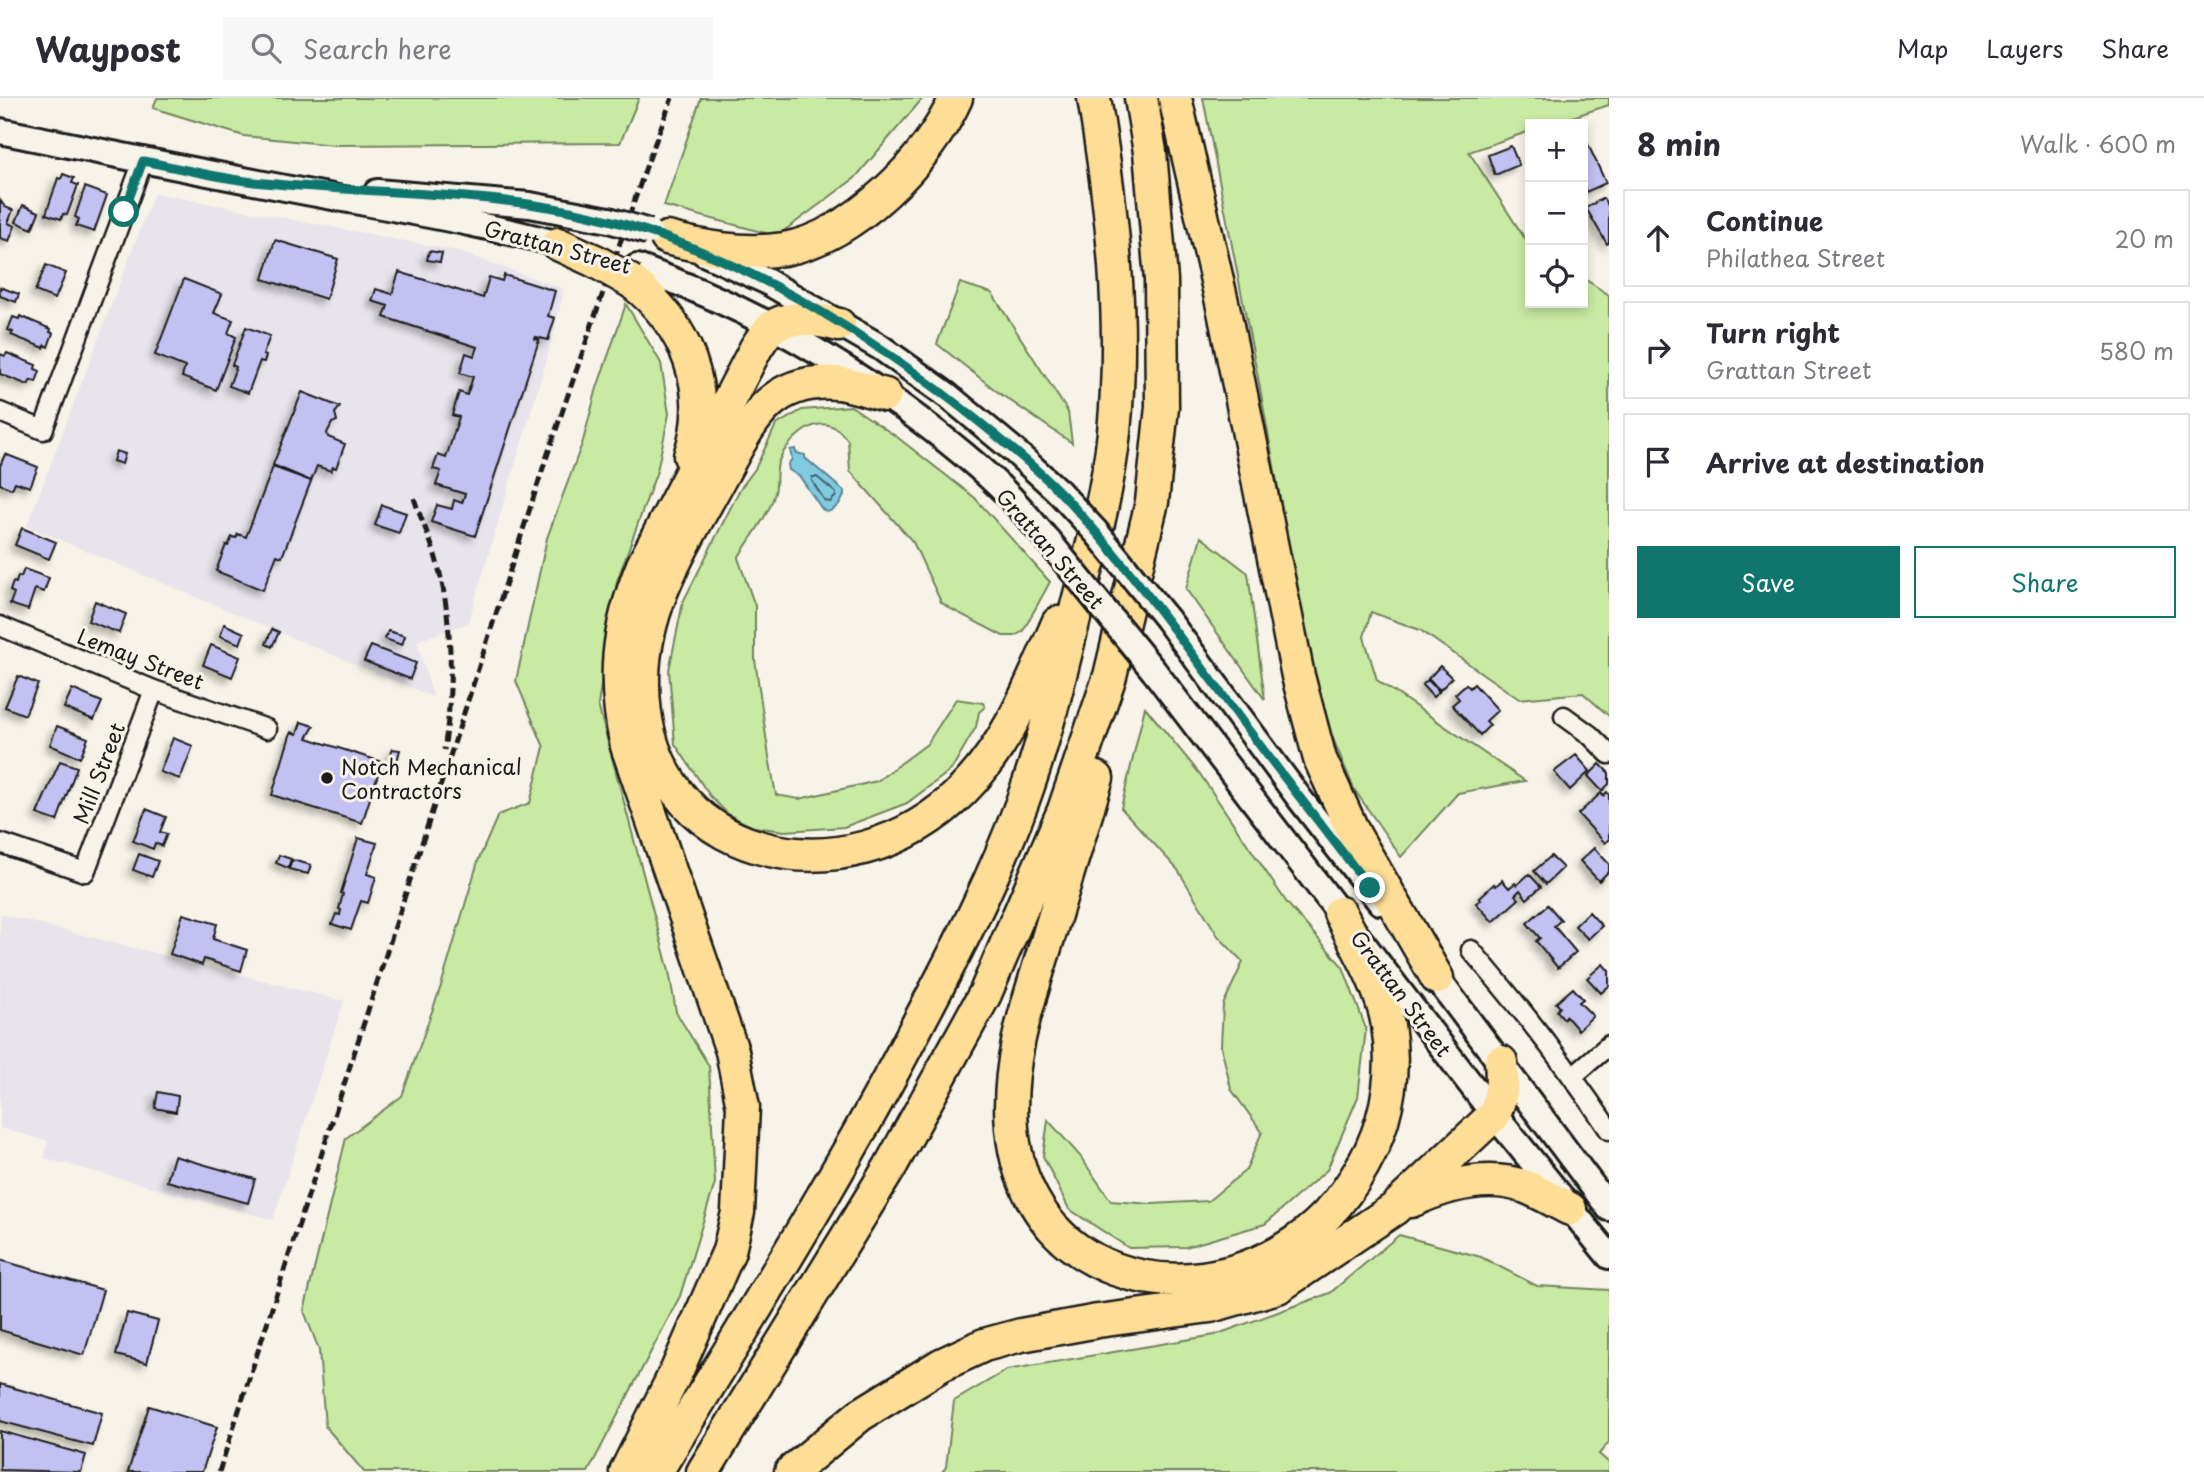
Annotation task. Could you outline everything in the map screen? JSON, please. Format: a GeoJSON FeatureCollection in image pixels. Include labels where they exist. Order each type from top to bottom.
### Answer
{"type":"FeatureCollection","features":[{"type":"Feature","properties":{"kind":"highway"},"geometry":{"type":"LineString","coordinates":[[658,235],[727,251],[784,249],[806,243],[876,202],[923,152],[956,98]]}},
{"type":"Feature","properties":{"kind":"highway"},"geometry":{"type":"LineString","coordinates":[[656,1472],[774,1280],[889,1082],[957,951],[992,875],[1023,800],[1049,719],[1106,494],[1115,430],[1118,335],[1110,214],[1094,98]]}},
{"type":"Feature","properties":{"kind":"highway"},"geometry":{"type":"LineString","coordinates":[[1141,98],[1157,216],[1163,341],[1160,438],[1152,502],[1113,725],[1018,1035],[1014,1059],[1012,1127],[1021,1176],[1035,1206],[1070,1245],[1102,1264],[1132,1275],[1164,1279],[1204,1276],[1249,1266],[1283,1250],[1310,1231],[1334,1208],[1355,1180],[1377,1137],[1388,1098],[1391,1072],[1389,1034],[1383,1003],[1373,977],[1340,913]]}},
{"type":"Feature","properties":{"kind":"highway"},"geometry":{"type":"LineString","coordinates":[[1175,98],[1224,311],[1298,676],[1320,759],[1355,836],[1437,978]]}},
{"type":"Feature","properties":{"kind":"highway"},"geometry":{"type":"LineString","coordinates":[[558,244],[635,275],[680,335],[689,354],[697,386],[698,428],[670,510]]}},
{"type":"Feature","properties":{"kind":"highway"},"geometry":{"type":"LineString","coordinates":[[626,1472],[677,1370],[729,1251],[738,1212],[743,1107],[732,1051],[627,746],[618,699],[617,662],[625,612],[642,565],[756,348],[773,327],[796,319],[810,318],[839,324]]}},
{"type":"Feature","properties":{"kind":"highway"},"geometry":{"type":"LineString","coordinates":[[885,395],[839,383],[815,383],[795,387],[774,398],[760,410],[682,546],[652,613],[642,681],[647,717],[660,763],[676,790],[701,817],[746,844],[776,852],[808,855],[863,849],[907,832],[963,790],[993,754],[1030,686],[1078,576],[1106,494]]}},
{"type":"Feature","properties":{"kind":"highway"},"geometry":{"type":"LineString","coordinates":[[703,1472],[890,1167],[985,994],[1059,822],[1090,739],[1110,676],[1144,542]]}},
{"type":"Feature","properties":{"kind":"highway"},"geometry":{"type":"LineString","coordinates":[[791,1472],[860,1415],[942,1365],[984,1345],[1021,1335],[1098,1321],[1210,1306],[1278,1287],[1394,1209],[1494,1115],[1501,1098],[1501,1062]]}},
{"type":"Feature","properties":{"kind":"highway"},"geometry":{"type":"LineString","coordinates":[[1394,1209],[1438,1189],[1463,1183],[1490,1182],[1524,1186],[1570,1209]]}},
{"type":"Feature","properties":{"kind":"main road"},"geometry":{"type":"LineString","coordinates":[[0,117],[33,136]]}},
{"type":"Feature","properties":{"kind":"main road","name":"Grattan Street"},"geometry":{"type":"LineString","coordinates":[[0,131],[484,226],[558,244]]}},
{"type":"Feature","properties":{"kind":"main road","name":"Grattan Street"},"geometry":{"type":"LineString","coordinates":[[251,182],[517,204],[609,220],[718,258],[766,281],[880,347],[947,395],[1012,448],[1058,491],[1167,620],[1609,1208]]}},
{"type":"Feature","properties":{"kind":"main road","name":"Grattan Street"},"geometry":{"type":"LineString","coordinates":[[635,275],[692,287],[773,327],[859,376],[943,436],[1007,494],[1154,671],[1494,1115],[1609,1256]]}},
{"type":"Feature","properties":{"kind":"street"},"geometry":{"type":"LineString","coordinates":[[0,412],[43,430],[143,161]]}},
{"type":"Feature","properties":{"kind":"street","name":"Lemay Street"},"geometry":{"type":"LineString","coordinates":[[0,626],[154,690],[267,729]]}},
{"type":"Feature","properties":{"kind":"street","name":"Mill Street"},"geometry":{"type":"LineString","coordinates":[[0,843],[85,872],[154,690]]}},
{"type":"Feature","properties":{"kind":"street"},"geometry":{"type":"LineString","coordinates":[[1564,716],[1590,735],[1609,754]]}},
{"type":"Feature","properties":{"kind":"street"},"geometry":{"type":"LineString","coordinates":[[1471,950],[1525,1013],[1573,1076],[1609,1130]]}},
{"type":"Feature","properties":{"kind":"street"},"geometry":{"type":"LineString","coordinates":[[1573,1076],[1609,1045]]}},
{"type":"Feature","properties":{"kind":"shaded area"},"geometry":{"type":"Polygon","coordinates":[[[154,193],[457,251],[564,289],[547,358],[468,623],[417,641],[433,697],[27,526],[154,193]]]}},
{"type":"Feature","properties":{"kind":"shaded area"},"geometry":{"type":"Polygon","coordinates":[[[0,914],[344,1001],[273,1220],[44,1158],[48,1141],[0,1128],[0,914]]]}},
{"type":"Feature","properties":{"kind":"green space"},"geometry":{"type":"Polygon","coordinates":[[[157,98],[639,98],[620,143],[334,145],[244,136],[153,108],[157,98]]]}},
{"type":"Feature","properties":{"kind":"green space"},"geometry":{"type":"Polygon","coordinates":[[[701,98],[923,98],[855,178],[777,236],[664,206],[701,98]]]}},
{"type":"Feature","properties":{"kind":"green space"},"geometry":{"type":"Polygon","coordinates":[[[1203,98],[1609,98],[1609,105],[1566,119],[1525,119],[1525,133],[1469,152],[1525,238],[1525,308],[1588,308],[1588,281],[1609,295],[1609,716],[1583,693],[1519,699],[1420,630],[1371,612],[1364,637],[1377,680],[1525,781],[1458,793],[1401,857],[1354,789],[1316,698],[1259,383],[1203,98]]]}},
{"type":"Feature","properties":{"kind":"green space"},"geometry":{"type":"Polygon","coordinates":[[[960,283],[992,293],[1068,412],[1072,443],[999,393],[937,344],[960,283]]]}},
{"type":"Feature","properties":{"kind":"green space"},"geometry":{"type":"Polygon","coordinates":[[[626,304],[661,363],[669,414],[657,471],[617,581],[598,705],[669,971],[676,1012],[709,1066],[715,1183],[680,1296],[588,1472],[364,1472],[325,1426],[319,1350],[304,1311],[346,1138],[402,1096],[441,986],[478,861],[498,815],[530,803],[544,747],[516,681],[547,538],[583,441],[597,388],[626,304]]]}},
{"type":"Feature","properties":{"kind":"green space"},"geometry":{"type":"Polygon","coordinates":[[[851,406],[897,437],[975,498],[1050,582],[1023,631],[1015,636],[1003,636],[949,608],[941,602],[913,542],[850,471],[848,441],[844,436],[828,425],[810,427],[802,432],[782,455],[778,463],[776,488],[771,504],[738,558],[755,606],[755,660],[776,795],[799,799],[877,781],[927,744],[956,699],[983,703],[985,707],[979,712],[976,727],[951,770],[907,803],[844,827],[785,831],[753,827],[729,815],[710,796],[675,744],[669,670],[683,602],[740,489],[755,469],[776,425],[802,410],[851,406]]]}},
{"type":"Feature","properties":{"kind":"green space"},"geometry":{"type":"Polygon","coordinates":[[[1201,537],[1248,573],[1265,700],[1186,589],[1201,537]]]}},
{"type":"Feature","properties":{"kind":"green space"},"geometry":{"type":"Polygon","coordinates":[[[1145,707],[1200,774],[1287,903],[1343,967],[1366,1029],[1358,1097],[1327,1170],[1265,1224],[1186,1247],[1129,1248],[1069,1209],[1043,1156],[1048,1120],[1080,1156],[1111,1201],[1152,1204],[1208,1201],[1246,1170],[1262,1132],[1231,1089],[1221,1046],[1223,1005],[1243,962],[1218,936],[1178,870],[1121,808],[1145,707]]]}},
{"type":"Feature","properties":{"kind":"green space"},"geometry":{"type":"Polygon","coordinates":[[[1399,1235],[1481,1257],[1537,1286],[1609,1290],[1609,1442],[1599,1454],[1609,1463],[1609,1472],[942,1472],[946,1467],[954,1401],[1007,1370],[1215,1335],[1330,1293],[1399,1235]]]}},
{"type":"Feature","properties":{"kind":"water"},"geometry":{"type":"Polygon","coordinates":[[[795,449],[796,453],[805,455],[805,458],[844,491],[841,501],[833,509],[827,512],[822,509],[800,477],[789,470],[788,464],[792,459],[790,450],[795,449]]]}},
{"type":"Feature","properties":{"kind":"building"},"geometry":{"type":"Polygon","coordinates":[[[1588,144],[1606,183],[1588,191],[1588,144]]]}},
{"type":"Feature","properties":{"kind":"building"},"geometry":{"type":"Polygon","coordinates":[[[1511,146],[1519,165],[1495,175],[1488,155],[1511,146]]]}},
{"type":"Feature","properties":{"kind":"building"},"geometry":{"type":"Polygon","coordinates":[[[63,174],[74,178],[72,183],[78,185],[67,215],[63,214],[61,219],[46,214],[58,178],[61,179],[63,174]]]}},
{"type":"Feature","properties":{"kind":"building"},"geometry":{"type":"Polygon","coordinates":[[[85,187],[107,195],[94,232],[76,226],[79,219],[75,217],[85,187]]]}},
{"type":"Feature","properties":{"kind":"building"},"geometry":{"type":"Polygon","coordinates":[[[1603,198],[1609,207],[1609,243],[1607,244],[1588,211],[1588,207],[1603,198]]]}},
{"type":"Feature","properties":{"kind":"building"},"geometry":{"type":"Polygon","coordinates":[[[0,200],[5,207],[13,210],[8,223],[15,226],[9,241],[0,238],[0,200]]]}},
{"type":"Feature","properties":{"kind":"building"},"geometry":{"type":"Polygon","coordinates":[[[23,205],[39,212],[32,229],[16,222],[23,205]]]}},
{"type":"Feature","properties":{"kind":"building"},"geometry":{"type":"Polygon","coordinates":[[[275,240],[338,259],[326,299],[263,279],[275,240]]]}},
{"type":"Feature","properties":{"kind":"building"},"geometry":{"type":"Polygon","coordinates":[[[429,251],[442,253],[440,262],[427,260],[429,251]]]}},
{"type":"Feature","properties":{"kind":"building"},"geometry":{"type":"Polygon","coordinates":[[[46,265],[66,273],[55,299],[35,291],[46,265]]]}},
{"type":"Feature","properties":{"kind":"building"},"geometry":{"type":"Polygon","coordinates":[[[399,272],[483,298],[489,277],[502,281],[504,275],[555,291],[548,316],[555,318],[548,340],[535,339],[539,340],[475,536],[431,522],[437,505],[452,509],[454,500],[462,503],[465,494],[436,485],[441,471],[433,469],[438,455],[446,458],[459,417],[452,415],[459,392],[467,395],[473,377],[460,373],[466,353],[474,356],[477,347],[384,317],[388,306],[372,301],[376,289],[392,294],[399,272]]]}},
{"type":"Feature","properties":{"kind":"building"},"geometry":{"type":"Polygon","coordinates":[[[184,279],[222,294],[214,313],[233,320],[228,333],[236,337],[216,390],[182,377],[185,367],[155,355],[184,279]]]}},
{"type":"Feature","properties":{"kind":"building"},"geometry":{"type":"Polygon","coordinates":[[[0,287],[19,294],[16,302],[0,296],[0,287]]]}},
{"type":"Feature","properties":{"kind":"building"},"geometry":{"type":"Polygon","coordinates":[[[20,316],[51,329],[50,332],[53,333],[48,347],[45,345],[44,348],[11,335],[13,332],[8,330],[13,317],[19,319],[20,316]]]}},
{"type":"Feature","properties":{"kind":"building"},"geometry":{"type":"Polygon","coordinates":[[[246,327],[270,336],[263,355],[266,356],[264,362],[260,361],[248,393],[229,386],[236,367],[232,365],[246,327]]]}},
{"type":"Feature","properties":{"kind":"building"},"geometry":{"type":"Polygon","coordinates":[[[7,353],[36,365],[35,369],[40,371],[36,382],[31,380],[28,385],[0,374],[0,354],[5,356],[7,353]]]}},
{"type":"Feature","properties":{"kind":"building"},"geometry":{"type":"Polygon","coordinates":[[[302,392],[340,407],[335,413],[337,421],[332,423],[327,433],[328,437],[345,444],[336,468],[333,467],[331,471],[317,466],[311,481],[273,465],[302,392]]]}},
{"type":"Feature","properties":{"kind":"building"},"geometry":{"type":"Polygon","coordinates":[[[116,451],[125,454],[122,464],[113,461],[116,451]]]}},
{"type":"Feature","properties":{"kind":"building"},"geometry":{"type":"Polygon","coordinates":[[[5,454],[38,467],[30,487],[15,482],[12,489],[0,484],[0,466],[5,454]]]}},
{"type":"Feature","properties":{"kind":"building"},"geometry":{"type":"Polygon","coordinates":[[[273,467],[311,481],[282,557],[277,555],[263,590],[216,571],[232,537],[236,538],[238,534],[246,537],[273,467]]]}},
{"type":"Feature","properties":{"kind":"building"},"geometry":{"type":"Polygon","coordinates":[[[382,505],[406,513],[399,533],[375,525],[382,505]]]}},
{"type":"Feature","properties":{"kind":"building"},"geometry":{"type":"Polygon","coordinates":[[[22,528],[56,542],[49,559],[15,545],[22,528]]]}},
{"type":"Feature","properties":{"kind":"building"},"geometry":{"type":"Polygon","coordinates":[[[24,569],[49,578],[44,592],[35,589],[28,610],[10,604],[14,593],[10,591],[13,582],[16,583],[24,569]]]}},
{"type":"Feature","properties":{"kind":"building"},"geometry":{"type":"Polygon","coordinates":[[[95,601],[126,614],[119,633],[88,621],[95,601]]]}},
{"type":"Feature","properties":{"kind":"building"},"geometry":{"type":"Polygon","coordinates":[[[224,624],[244,633],[240,644],[220,636],[224,624]]]}},
{"type":"Feature","properties":{"kind":"building"},"geometry":{"type":"Polygon","coordinates":[[[272,629],[279,632],[272,647],[266,644],[272,629]]]}},
{"type":"Feature","properties":{"kind":"building"},"geometry":{"type":"Polygon","coordinates":[[[388,631],[405,636],[402,645],[385,639],[388,631]]]}},
{"type":"Feature","properties":{"kind":"building"},"geometry":{"type":"Polygon","coordinates":[[[211,645],[240,657],[232,677],[203,665],[211,645]]]}},
{"type":"Feature","properties":{"kind":"building"},"geometry":{"type":"Polygon","coordinates":[[[371,646],[416,663],[410,679],[364,661],[371,646]]]}},
{"type":"Feature","properties":{"kind":"building"},"geometry":{"type":"Polygon","coordinates":[[[1440,666],[1452,678],[1440,690],[1428,679],[1440,666]]]}},
{"type":"Feature","properties":{"kind":"building"},"geometry":{"type":"Polygon","coordinates":[[[18,676],[38,684],[25,715],[5,707],[18,676]]]}},
{"type":"Feature","properties":{"kind":"building"},"geometry":{"type":"Polygon","coordinates":[[[1428,680],[1439,692],[1433,697],[1422,685],[1428,680]]]}},
{"type":"Feature","properties":{"kind":"building"},"geometry":{"type":"Polygon","coordinates":[[[1466,684],[1470,688],[1474,684],[1498,710],[1486,721],[1490,725],[1480,735],[1452,705],[1459,699],[1455,694],[1466,684]]]}},
{"type":"Feature","properties":{"kind":"building"},"geometry":{"type":"Polygon","coordinates":[[[72,689],[102,702],[94,720],[64,708],[72,689]]]}},
{"type":"Feature","properties":{"kind":"building","name":"Notch Mechanical Contractors"},"geometry":{"type":"Polygon","coordinates":[[[301,722],[314,726],[307,738],[382,762],[362,823],[272,795],[291,732],[297,734],[301,722]]]}},
{"type":"Feature","properties":{"kind":"building"},"geometry":{"type":"Polygon","coordinates":[[[57,726],[88,738],[80,758],[50,745],[57,726]]]}},
{"type":"Feature","properties":{"kind":"building"},"geometry":{"type":"Polygon","coordinates":[[[173,738],[193,746],[180,779],[160,772],[173,738]]]}},
{"type":"Feature","properties":{"kind":"building"},"geometry":{"type":"Polygon","coordinates":[[[392,749],[400,750],[396,765],[389,764],[392,749]]]}},
{"type":"Feature","properties":{"kind":"building"},"geometry":{"type":"Polygon","coordinates":[[[1576,755],[1590,771],[1570,790],[1554,772],[1576,755]]]}},
{"type":"Feature","properties":{"kind":"building"},"geometry":{"type":"Polygon","coordinates":[[[60,761],[77,767],[57,821],[37,814],[60,761]]]}},
{"type":"Feature","properties":{"kind":"building"},"geometry":{"type":"Polygon","coordinates":[[[1600,764],[1609,773],[1609,784],[1602,791],[1588,776],[1600,764]]]}},
{"type":"Feature","properties":{"kind":"building"},"geometry":{"type":"Polygon","coordinates":[[[1607,792],[1609,840],[1605,843],[1578,814],[1601,793],[1603,796],[1607,792]]]}},
{"type":"Feature","properties":{"kind":"building"},"geometry":{"type":"Polygon","coordinates":[[[146,809],[166,817],[160,832],[167,834],[162,846],[155,843],[153,849],[133,841],[146,809]]]}},
{"type":"Feature","properties":{"kind":"building"},"geometry":{"type":"Polygon","coordinates":[[[358,838],[377,843],[367,874],[376,877],[368,903],[361,901],[351,930],[332,924],[336,914],[340,915],[341,893],[358,838]]]}},
{"type":"Feature","properties":{"kind":"building"},"geometry":{"type":"Polygon","coordinates":[[[1594,848],[1609,864],[1609,871],[1599,881],[1580,861],[1594,848]]]}},
{"type":"Feature","properties":{"kind":"building"},"geometry":{"type":"Polygon","coordinates":[[[139,854],[158,861],[152,877],[133,870],[139,854]]]}},
{"type":"Feature","properties":{"kind":"building"},"geometry":{"type":"Polygon","coordinates":[[[279,855],[291,859],[288,868],[276,863],[279,855]]]}},
{"type":"Feature","properties":{"kind":"building"},"geometry":{"type":"Polygon","coordinates":[[[1551,856],[1563,868],[1546,884],[1534,871],[1551,856]]]}},
{"type":"Feature","properties":{"kind":"building"},"geometry":{"type":"Polygon","coordinates":[[[292,860],[311,865],[308,874],[289,869],[292,860]]]}},
{"type":"Feature","properties":{"kind":"building"},"geometry":{"type":"Polygon","coordinates":[[[1529,874],[1541,887],[1527,899],[1520,890],[1515,895],[1519,899],[1493,922],[1476,903],[1494,884],[1496,886],[1502,880],[1509,888],[1515,883],[1517,885],[1529,874]]]}},
{"type":"Feature","properties":{"kind":"building"},"geometry":{"type":"Polygon","coordinates":[[[1548,905],[1561,920],[1554,926],[1576,952],[1558,968],[1536,941],[1540,938],[1527,923],[1548,905]]]}},
{"type":"Feature","properties":{"kind":"building"},"geometry":{"type":"Polygon","coordinates":[[[1589,912],[1602,926],[1588,939],[1575,926],[1589,912]]]}},
{"type":"Feature","properties":{"kind":"building"},"geometry":{"type":"Polygon","coordinates":[[[183,914],[217,924],[213,939],[247,950],[241,971],[204,959],[202,965],[170,954],[183,914]]]}},
{"type":"Feature","properties":{"kind":"building"},"geometry":{"type":"Polygon","coordinates":[[[1603,964],[1609,971],[1609,986],[1601,993],[1587,978],[1603,964]]]}},
{"type":"Feature","properties":{"kind":"building"},"geometry":{"type":"Polygon","coordinates":[[[1573,988],[1583,999],[1579,1002],[1593,1016],[1578,1030],[1566,1016],[1564,1019],[1557,1011],[1560,1007],[1556,1003],[1573,988]]]}},
{"type":"Feature","properties":{"kind":"building"},"geometry":{"type":"Polygon","coordinates":[[[158,1092],[178,1096],[176,1112],[155,1108],[158,1092]]]}},
{"type":"Feature","properties":{"kind":"building"},"geometry":{"type":"Polygon","coordinates":[[[174,1156],[255,1179],[248,1203],[167,1181],[174,1156]]]}},
{"type":"Feature","properties":{"kind":"building"},"geometry":{"type":"Polygon","coordinates":[[[0,1260],[103,1290],[84,1355],[0,1330],[0,1260]]]}},
{"type":"Feature","properties":{"kind":"building"},"geometry":{"type":"Polygon","coordinates":[[[127,1313],[158,1321],[147,1363],[116,1355],[127,1313]]]}},
{"type":"Feature","properties":{"kind":"building"},"geometry":{"type":"Polygon","coordinates":[[[0,1384],[102,1413],[93,1446],[0,1421],[0,1384]]]}},
{"type":"Feature","properties":{"kind":"building"},"geometry":{"type":"Polygon","coordinates":[[[149,1406],[217,1427],[202,1472],[128,1472],[149,1406]]]}},
{"type":"Feature","properties":{"kind":"building"},"geometry":{"type":"Polygon","coordinates":[[[0,1431],[86,1455],[81,1472],[0,1470],[0,1431]]]}},
{"type":"Feature","properties":{"kind":"railway"},"geometry":{"type":"LineString","coordinates":[[219,1472],[543,468],[672,98]]}},
{"type":"Feature","properties":{"kind":"railway"},"geometry":{"type":"LineString","coordinates":[[414,498],[435,555],[448,627],[450,677],[444,750]]}},
{"type":"Feature","properties":{"kind":"place","name":"Notch Mechanical Contractors"},"geometry":{"type":"Point","coordinates":[327,778]}},
{"type":"Feature","properties":{"kind":"route"},"geometry":{"type":"LineString","coordinates":[[124,212],[143,161],[251,182],[558,209],[609,220],[667,239],[718,258],[766,281],[880,347],[947,395],[1012,448],[1073,506],[1146,592],[1240,720],[1370,888]]}}]}
